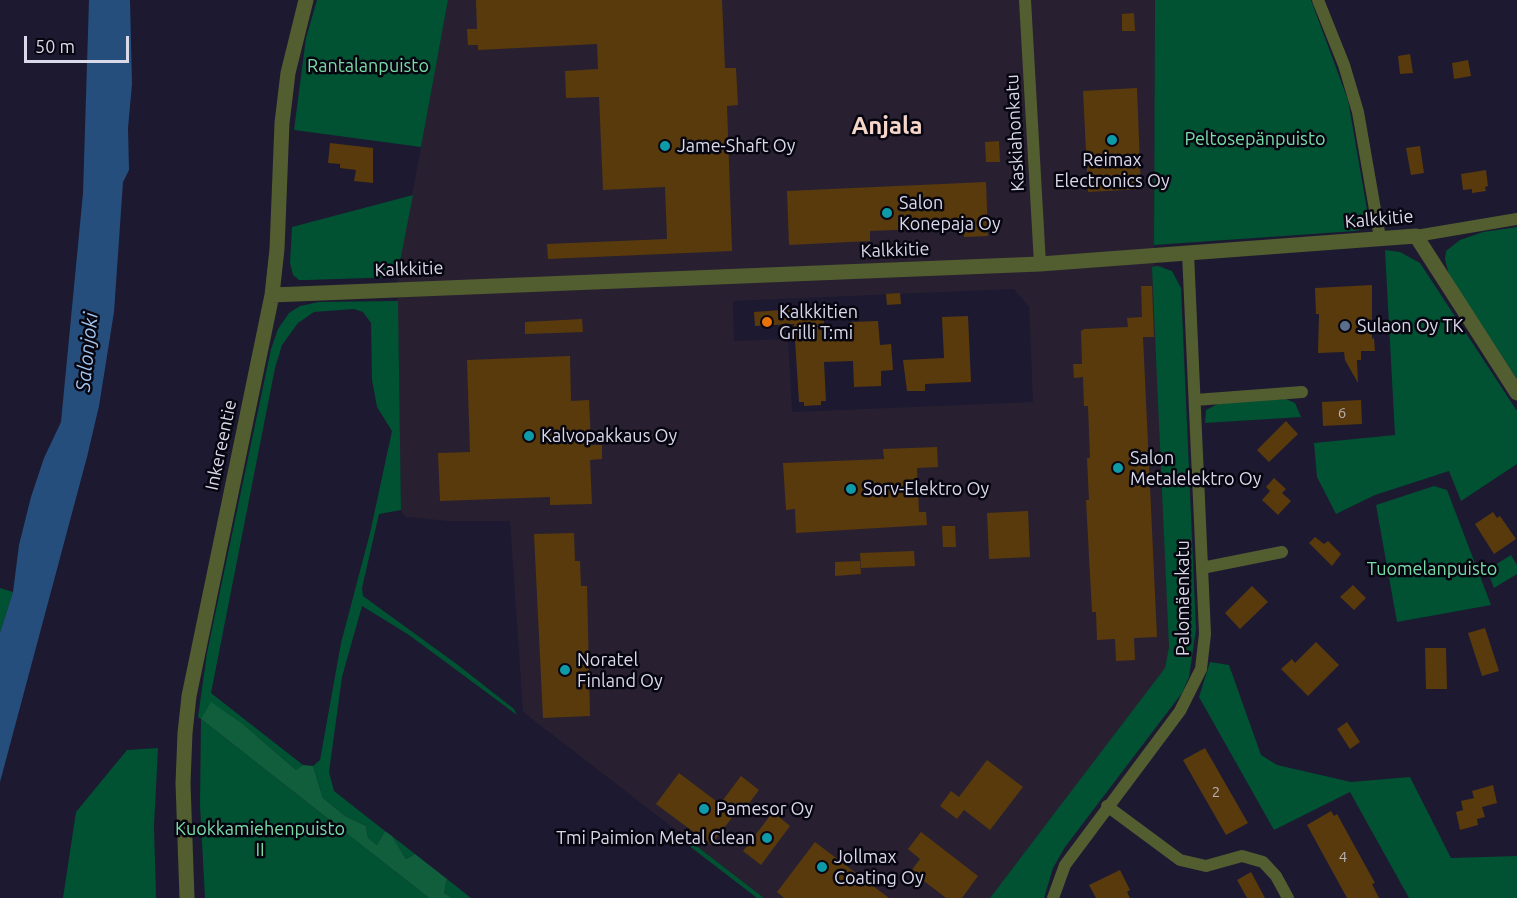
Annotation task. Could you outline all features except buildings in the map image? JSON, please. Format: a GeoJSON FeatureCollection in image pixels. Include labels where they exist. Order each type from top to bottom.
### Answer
{"type":"FeatureCollection","features":[{"type":"Feature","properties":{"kind":"street","name":"Inkereentie"},"geometry":{"type":"LineString","coordinates":[[187,898],[183,783],[184,733],[189,696],[272,294],[277,249],[282,123],[288,73],[306,0]]}},
{"type":"Feature","properties":{"kind":"street","name":"Kaskiahonkatu"},"geometry":{"type":"LineString","coordinates":[[1025,0],[1040,264]]}},
{"type":"Feature","properties":{"kind":"street"},"geometry":{"type":"LineString","coordinates":[[1318,0],[1344,65],[1358,112],[1380,238]]}},
{"type":"Feature","properties":{"kind":"street","name":"Kalkkitie"},"geometry":{"type":"LineString","coordinates":[[272,294],[1040,264],[1416,236],[1517,219]]}},
{"type":"Feature","properties":{"kind":"street"},"geometry":{"type":"LineString","coordinates":[[1416,236],[1517,393]]}},
{"type":"Feature","properties":{"kind":"street","name":"Palomäenkatu"},"geometry":{"type":"LineString","coordinates":[[1053,898],[1065,865],[1180,711],[1198,678],[1205,634],[1188,253]]}},
{"type":"Feature","properties":{"kind":"street"},"geometry":{"type":"LineString","coordinates":[[1195,400],[1302,392]]}},
{"type":"Feature","properties":{"kind":"street"},"geometry":{"type":"LineString","coordinates":[[1202,568],[1281,552]]}},
{"type":"Feature","properties":{"kind":"street"},"geometry":{"type":"LineString","coordinates":[[1107,806],[1180,860],[1206,866],[1242,856],[1263,862],[1276,876],[1288,898]]}},
{"type":"Feature","properties":{"kind":"shaded area"},"geometry":{"type":"Polygon","coordinates":[[[448,0],[1155,0],[1154,265],[1163,266],[1166,324],[1169,647],[1165,669],[990,898],[764,898],[523,712],[510,521],[448,521],[405,517],[401,510],[397,277],[448,0]],[[1014,289],[733,301],[734,341],[788,339],[792,412],[1033,402],[1029,307],[1014,289]]]}},
{"type":"Feature","properties":{"kind":"green space","name":"Rantalanpuisto"},"geometry":{"type":"Polygon","coordinates":[[[317,0],[448,0],[421,147],[294,130],[306,38],[317,0]]]}},
{"type":"Feature","properties":{"kind":"green space","name":"Peltosepänpuisto"},"geometry":{"type":"Polygon","coordinates":[[[1155,0],[1311,0],[1348,100],[1369,221],[1366,228],[1355,231],[1154,245],[1155,0]]]}},
{"type":"Feature","properties":{"kind":"green space"},"geometry":{"type":"Polygon","coordinates":[[[413,195],[397,277],[299,280],[293,275],[290,263],[292,227],[413,195]]]}},
{"type":"Feature","properties":{"kind":"green space"},"geometry":{"type":"Polygon","coordinates":[[[1517,227],[1517,379],[1449,275],[1445,259],[1446,251],[1460,240],[1483,232],[1517,227]]]}},
{"type":"Feature","properties":{"kind":"green space"},"geometry":{"type":"Polygon","coordinates":[[[1385,250],[1400,252],[1420,263],[1517,411],[1517,464],[1461,501],[1449,471],[1375,495],[1336,514],[1317,477],[1314,443],[1395,435],[1385,250]]]}},
{"type":"Feature","properties":{"kind":"green space"},"geometry":{"type":"Polygon","coordinates":[[[1158,266],[1172,271],[1181,288],[1196,629],[1189,677],[1182,693],[1065,847],[1053,868],[1044,898],[990,898],[1165,668],[1169,647],[1152,267],[1158,266]]]}},
{"type":"Feature","properties":{"kind":"green space"},"geometry":{"type":"Polygon","coordinates":[[[398,301],[401,510],[379,514],[362,588],[363,596],[458,665],[514,709],[517,715],[409,635],[362,606],[342,677],[329,772],[334,791],[385,831],[377,845],[368,838],[366,826],[345,816],[323,798],[313,766],[320,760],[341,643],[370,533],[392,431],[377,407],[372,380],[371,323],[363,312],[354,309],[314,312],[298,323],[282,345],[275,368],[211,693],[303,765],[296,770],[244,725],[198,717],[207,653],[271,349],[278,329],[289,313],[300,306],[319,302],[398,301]]]}},
{"type":"Feature","properties":{"kind":"green space"},"geometry":{"type":"Polygon","coordinates":[[[1286,399],[1295,403],[1301,417],[1205,423],[1206,410],[1220,403],[1286,399]]]}},
{"type":"Feature","properties":{"kind":"green space","name":"Tuomelanpuisto"},"geometry":{"type":"Polygon","coordinates":[[[1434,486],[1447,490],[1491,605],[1397,622],[1376,505],[1434,486]]]}},
{"type":"Feature","properties":{"kind":"green space","name":"Tuomelanpuisto"},"geometry":{"type":"Polygon","coordinates":[[[1511,555],[1517,565],[1517,574],[1494,588],[1487,570],[1511,555]]]}},
{"type":"Feature","properties":{"kind":"green space"},"geometry":{"type":"Polygon","coordinates":[[[0,588],[13,592],[0,633],[0,588]]]}},
{"type":"Feature","properties":{"kind":"green space"},"geometry":{"type":"Polygon","coordinates":[[[1210,662],[1229,665],[1261,755],[1277,765],[1351,782],[1410,777],[1451,858],[1517,856],[1517,898],[1409,898],[1350,792],[1274,830],[1199,697],[1210,662]]]}},
{"type":"Feature","properties":{"kind":"green space"},"geometry":{"type":"Polygon","coordinates":[[[211,702],[244,725],[296,770],[303,765],[313,766],[323,798],[345,816],[366,826],[368,838],[377,845],[385,831],[392,836],[406,859],[415,854],[447,879],[444,893],[452,898],[429,898],[201,719],[211,702]]]}},
{"type":"Feature","properties":{"kind":"green space","name":"Kuokkamiehenpuisto II"},"geometry":{"type":"Polygon","coordinates":[[[201,719],[429,898],[205,898],[200,805],[201,719]]]}},
{"type":"Feature","properties":{"kind":"green space"},"geometry":{"type":"Polygon","coordinates":[[[158,748],[154,826],[156,898],[63,898],[76,812],[127,750],[158,748]]]}},
{"type":"Feature","properties":{"kind":"green space"},"geometry":{"type":"Polygon","coordinates":[[[392,836],[415,854],[406,859],[392,836]]]}},
{"type":"Feature","properties":{"kind":"green space"},"geometry":{"type":"Polygon","coordinates":[[[690,841],[764,898],[757,898],[688,845],[690,841]]]}},
{"type":"Feature","properties":{"kind":"green space"},"geometry":{"type":"Polygon","coordinates":[[[447,879],[471,898],[452,898],[444,893],[447,879]]]}},
{"type":"Feature","properties":{"kind":"water","name":"Salonjoki"},"geometry":{"type":"Polygon","coordinates":[[[89,0],[130,0],[132,84],[128,128],[129,170],[123,182],[114,312],[99,406],[87,457],[0,782],[0,633],[13,592],[19,545],[31,497],[44,458],[61,422],[83,193],[89,0]]]}},
{"type":"Feature","properties":{"kind":"place","name":"Reimax Electronics Oy"},"geometry":{"type":"Point","coordinates":[1112,140]}},
{"type":"Feature","properties":{"kind":"place","name":"Jame-Shaft Oy"},"geometry":{"type":"Point","coordinates":[665,146]}},
{"type":"Feature","properties":{"kind":"place","name":"Salon Konepaja Oy"},"geometry":{"type":"Point","coordinates":[887,213]}},
{"type":"Feature","properties":{"kind":"place","name":"Kalkkitien Grilli T:mi"},"geometry":{"type":"Point","coordinates":[767,322]}},
{"type":"Feature","properties":{"kind":"place","name":"Sulaon Oy TK"},"geometry":{"type":"Point","coordinates":[1345,326]}},
{"type":"Feature","properties":{"kind":"place","name":"Kalvopakkaus Oy"},"geometry":{"type":"Point","coordinates":[529,436]}},
{"type":"Feature","properties":{"kind":"place","name":"Salon Metalelektro Oy"},"geometry":{"type":"Point","coordinates":[1118,468]}},
{"type":"Feature","properties":{"kind":"place","name":"Sorv-Elektro Oy"},"geometry":{"type":"Point","coordinates":[851,489]}},
{"type":"Feature","properties":{"kind":"place","name":"Noratel Finland Oy"},"geometry":{"type":"Point","coordinates":[565,670]}},
{"type":"Feature","properties":{"kind":"place","name":"Pamesor Oy"},"geometry":{"type":"Point","coordinates":[704,809]}},
{"type":"Feature","properties":{"kind":"place","name":"Tmi Paimion Metal Clean"},"geometry":{"type":"Point","coordinates":[767,838]}},
{"type":"Feature","properties":{"kind":"place","name":"Jollmax Coating Oy"},"geometry":{"type":"Point","coordinates":[822,867]}},
{"type":"Feature","properties":{"kind":"district","name":"Anjala"},"geometry":{"type":"Point","coordinates":[887,126]}}]}
